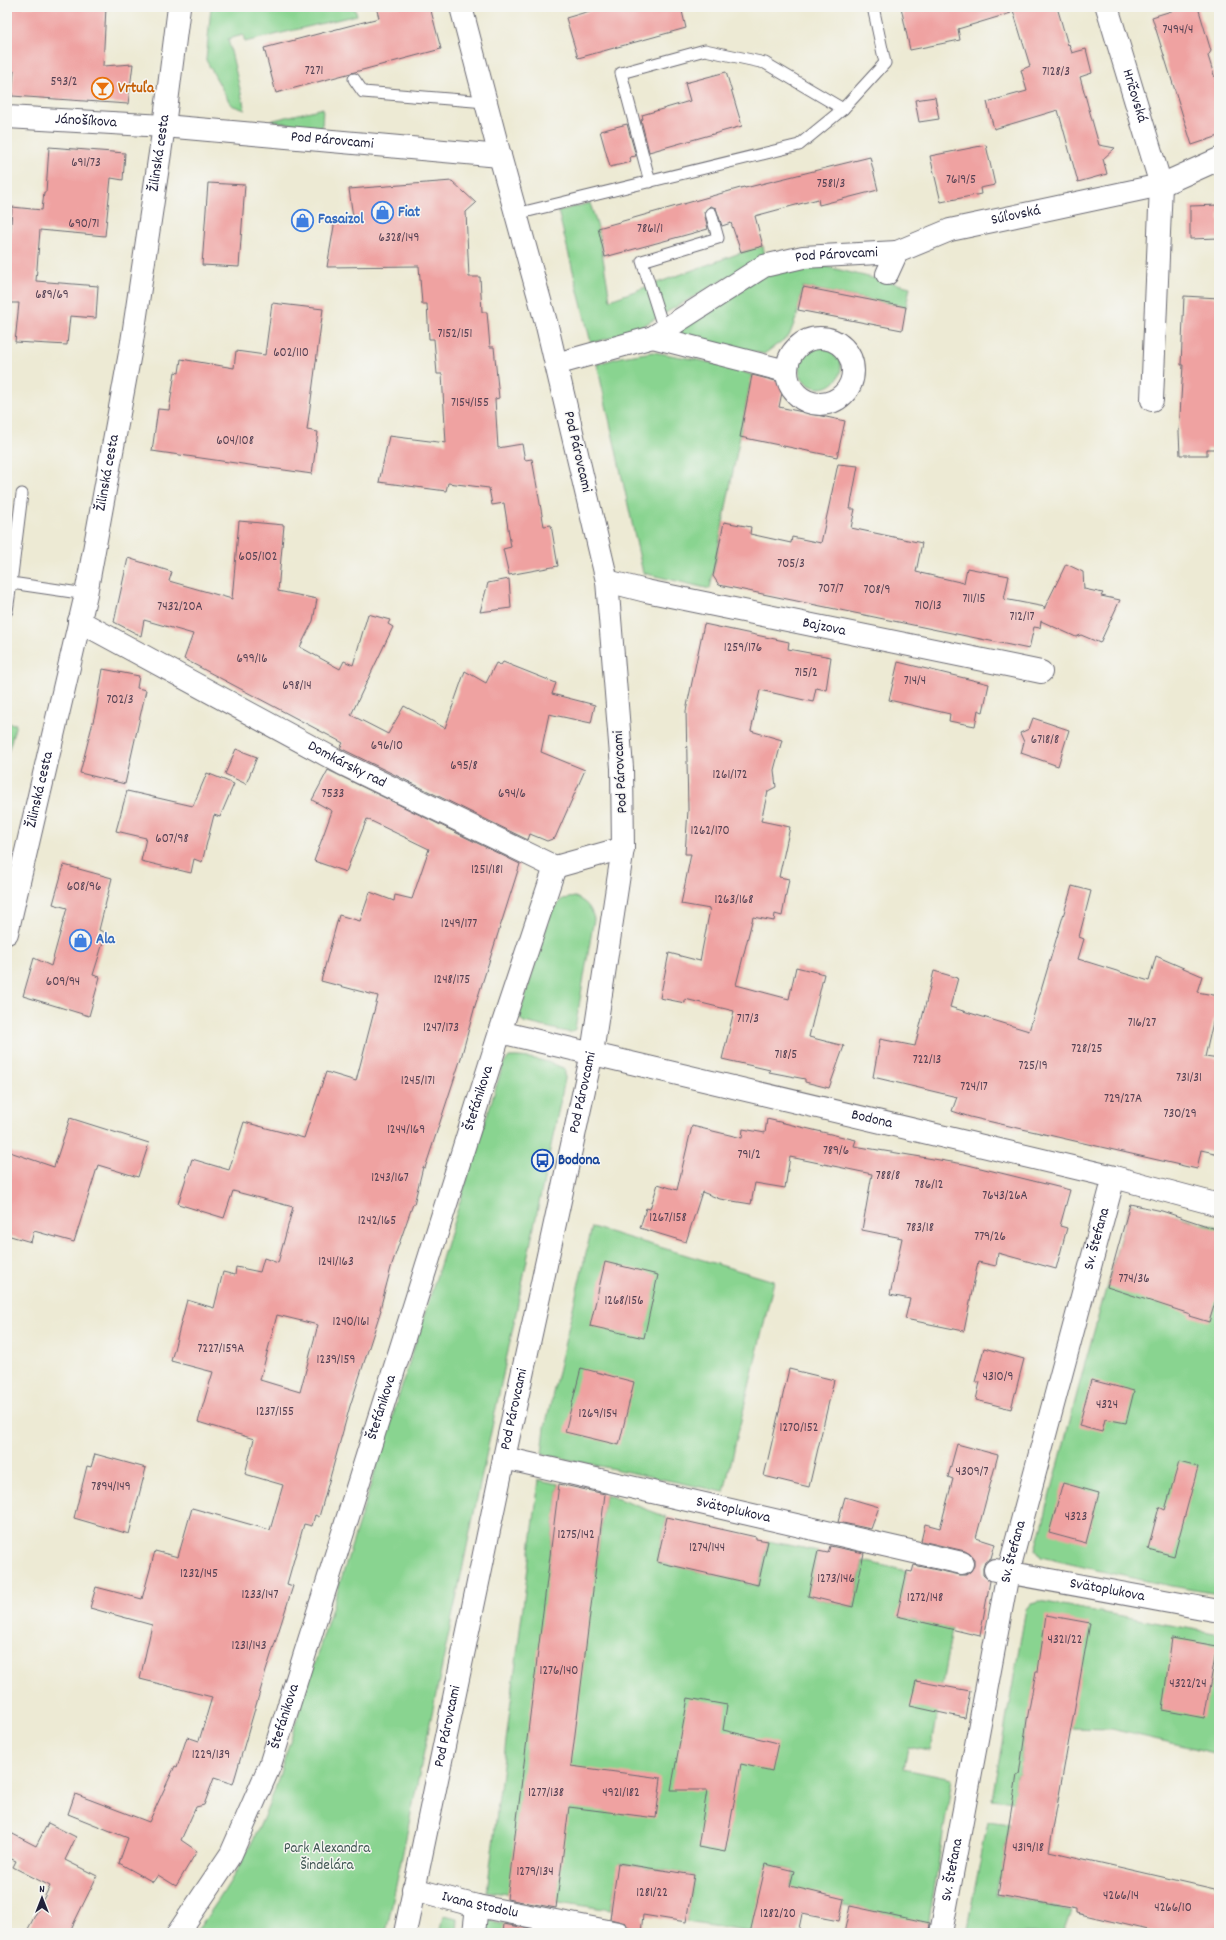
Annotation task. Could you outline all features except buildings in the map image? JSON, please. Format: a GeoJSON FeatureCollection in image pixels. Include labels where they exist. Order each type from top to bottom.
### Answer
{"type":"FeatureCollection","features":[{"type":"Feature","properties":{"kind":"street","name":"Žilinská cesta"},"geometry":{"type":"LineString","coordinates":[[7,932],[86,594],[132,342],[164,126],[179,7]]}},
{"type":"Feature","properties":{"kind":"street","name":"Hričovská"},"geometry":{"type":"LineString","coordinates":[[1107,7],[1161,184]]}},
{"type":"Feature","properties":{"kind":"street","name":"Pod Párovcami"},"geometry":{"type":"LineString","coordinates":[[405,1933],[504,1458],[592,1053],[623,848],[622,768],[607,581],[556,364],[486,102],[464,8]]}},
{"type":"Feature","properties":{"kind":"street","name":"Jánošíkova"},"geometry":{"type":"LineString","coordinates":[[7,117],[164,126]]}},
{"type":"Feature","properties":{"kind":"street","name":"Pod Párovcami"},"geometry":{"type":"LineString","coordinates":[[164,126],[500,156]]}},
{"type":"Feature","properties":{"kind":"street","name":"Súľovská"},"geometry":{"type":"LineString","coordinates":[[897,252],[950,230],[1161,184],[1219,160]]}},
{"type":"Feature","properties":{"kind":"street"},"geometry":{"type":"LineString","coordinates":[[1152,400],[1161,184]]}},
{"type":"Feature","properties":{"kind":"street","name":"Pod Párovcami"},"geometry":{"type":"LineString","coordinates":[[556,364],[659,334],[764,266],[803,257],[897,252]]}},
{"type":"Feature","properties":{"kind":"street"},"geometry":{"type":"LineString","coordinates":[[887,274],[897,252]]}},
{"type":"Feature","properties":{"kind":"street","name":"Pod Párovcami"},"geometry":{"type":"LineString","coordinates":[[659,334],[786,371]]}},
{"type":"Feature","properties":{"kind":"street","name":"Bajzova"},"geometry":{"type":"LineString","coordinates":[[607,581],[646,591],[1041,672]]}},
{"type":"Feature","properties":{"kind":"street","name":"Domkársky rad"},"geometry":{"type":"LineString","coordinates":[[79,621],[343,764],[555,867]]}},
{"type":"Feature","properties":{"kind":"street"},"geometry":{"type":"LineString","coordinates":[[555,867],[623,848]]}},
{"type":"Feature","properties":{"kind":"street","name":"Štefánikova"},"geometry":{"type":"LineString","coordinates":[[178,1933],[231,1854],[270,1765],[500,1032],[555,867]]}},
{"type":"Feature","properties":{"kind":"street","name":"Bodona"},"geometry":{"type":"LineString","coordinates":[[500,1032],[1114,1178],[1219,1205]]}},
{"type":"Feature","properties":{"kind":"street","name":"Sv. Štefana"},"geometry":{"type":"LineString","coordinates":[[941,1933],[1001,1571],[1114,1178]]}},
{"type":"Feature","properties":{"kind":"street","name":"Svätoplukova"},"geometry":{"type":"LineString","coordinates":[[504,1458],[962,1563]]}},
{"type":"Feature","properties":{"kind":"street","name":"Svätoplukova"},"geometry":{"type":"LineString","coordinates":[[1001,1571],[1219,1611]]}},
{"type":"Feature","properties":{"kind":"street","name":"Ivana Stodolu"},"geometry":{"type":"LineString","coordinates":[[413,1890],[477,1906],[618,1933]]}},
{"type":"Feature","properties":{"kind":"street"},"geometry":{"type":"LineString","coordinates":[[474,1933],[477,1906]]}},
{"type":"Feature","properties":{"kind":"lane"},"geometry":{"type":"LineString","coordinates":[[516,214],[799,145],[843,109],[885,63],[873,7]]}},
{"type":"Feature","properties":{"kind":"lane"},"geometry":{"type":"LineString","coordinates":[[650,182],[621,73],[705,50],[765,63],[843,109]]}},
{"type":"Feature","properties":{"kind":"lane"},"geometry":{"type":"LineString","coordinates":[[354,79],[363,92],[486,102]]}},
{"type":"Feature","properties":{"kind":"lane"},"geometry":{"type":"LineString","coordinates":[[659,334],[642,261],[718,238],[711,213]]}},
{"type":"Feature","properties":{"kind":"lane"},"geometry":{"type":"LineString","coordinates":[[7,611],[22,494]]}},
{"type":"Feature","properties":{"kind":"lane"},"geometry":{"type":"LineString","coordinates":[[11,583],[86,594]]}},
{"type":"Feature","properties":{"kind":"green space"},"geometry":{"type":"Polygon","coordinates":[[[211,7],[354,7],[357,15],[245,42],[243,35],[228,39],[245,110],[231,105],[206,60],[211,7]]]}},
{"type":"Feature","properties":{"kind":"green space"},"geometry":{"type":"Polygon","coordinates":[[[323,108],[322,128],[270,121],[323,108]]]}},
{"type":"Feature","properties":{"kind":"green space"},"geometry":{"type":"Polygon","coordinates":[[[590,203],[598,228],[610,300],[751,249],[763,246],[765,256],[632,332],[591,343],[558,211],[590,203]]]}},
{"type":"Feature","properties":{"kind":"green space"},"geometry":{"type":"Polygon","coordinates":[[[811,263],[910,287],[906,307],[803,287],[797,316],[789,336],[764,354],[666,333],[767,271],[811,263]]]}},
{"type":"Feature","properties":{"kind":"green space"},"geometry":{"type":"Polygon","coordinates":[[[820,346],[835,352],[841,367],[835,382],[820,388],[805,382],[799,367],[805,352],[820,346]]]}},
{"type":"Feature","properties":{"kind":"green space"},"geometry":{"type":"Polygon","coordinates":[[[653,352],[716,364],[752,375],[710,589],[643,573],[597,364],[621,357],[653,352]]]}},
{"type":"Feature","properties":{"kind":"green space"},"geometry":{"type":"Polygon","coordinates":[[[7,723],[16,724],[7,756],[7,723]]]}},
{"type":"Feature","properties":{"kind":"green space"},"geometry":{"type":"Polygon","coordinates":[[[575,897],[588,905],[594,919],[575,1029],[572,1032],[567,1032],[524,1022],[519,1018],[552,910],[562,899],[575,897]]]}},
{"type":"Feature","properties":{"kind":"green space","name":"Park Alexandra Šindelára"},"geometry":{"type":"Polygon","coordinates":[[[509,1057],[530,1058],[559,1066],[565,1069],[565,1079],[386,1933],[195,1933],[219,1900],[240,1865],[267,1811],[274,1792],[503,1065],[509,1057]]]}},
{"type":"Feature","properties":{"kind":"green space"},"geometry":{"type":"Polygon","coordinates":[[[1130,1204],[1219,1227],[1219,1594],[1152,1582],[1041,1557],[1036,1550],[1085,1363],[1130,1204]]]}},
{"type":"Feature","properties":{"kind":"green space"},"geometry":{"type":"Polygon","coordinates":[[[592,1227],[774,1281],[724,1492],[542,1454],[545,1427],[592,1227]]]}},
{"type":"Feature","properties":{"kind":"green space"},"geometry":{"type":"Polygon","coordinates":[[[539,1480],[559,1484],[548,1575],[594,1581],[605,1494],[667,1517],[657,1562],[758,1586],[768,1541],[818,1551],[808,1596],[853,1607],[863,1561],[907,1571],[898,1616],[952,1629],[930,1751],[908,1747],[904,1769],[952,1779],[927,1933],[895,1916],[789,1893],[794,1871],[766,1864],[751,1932],[686,1922],[694,1875],[619,1863],[611,1910],[487,1891],[539,1480]]]}},
{"type":"Feature","properties":{"kind":"green space"},"geometry":{"type":"Polygon","coordinates":[[[1040,1601],[1219,1634],[1219,1754],[1111,1729],[1072,1728],[1027,1720],[1019,1775],[1017,1775],[1015,1791],[1059,1799],[1054,1808],[992,1799],[1026,1609],[1031,1603],[1040,1601]]]}},
{"type":"Feature","properties":{"kind":"green space"},"geometry":{"type":"Polygon","coordinates":[[[988,1821],[1009,1824],[1001,1878],[999,1878],[996,1895],[1072,1910],[1064,1933],[966,1933],[988,1821]]]}},
{"type":"Feature","properties":{"kind":"green space"},"geometry":{"type":"Polygon","coordinates":[[[443,1916],[458,1919],[457,1933],[439,1933],[443,1916]]]}},
{"type":"Feature","properties":{"kind":"green space"},"geometry":{"type":"Polygon","coordinates":[[[484,1919],[544,1933],[483,1933],[484,1919]]]}},
{"type":"Feature","properties":{"kind":"green space"},"geometry":{"type":"Polygon","coordinates":[[[545,1930],[558,1933],[544,1933],[545,1930]]]}},
{"type":"Feature","properties":{"kind":"place","name":"Vrtuľa"},"geometry":{"type":"Point","coordinates":[102,89]}},
{"type":"Feature","properties":{"kind":"place","name":"Fiat"},"geometry":{"type":"Point","coordinates":[382,213]}},
{"type":"Feature","properties":{"kind":"place","name":"Fasaizol"},"geometry":{"type":"Point","coordinates":[303,220]}},
{"type":"Feature","properties":{"kind":"place","name":"Ala"},"geometry":{"type":"Point","coordinates":[81,940]}},
{"type":"Feature","properties":{"kind":"place","name":"Bodona"},"geometry":{"type":"Point","coordinates":[543,1161]}}]}
